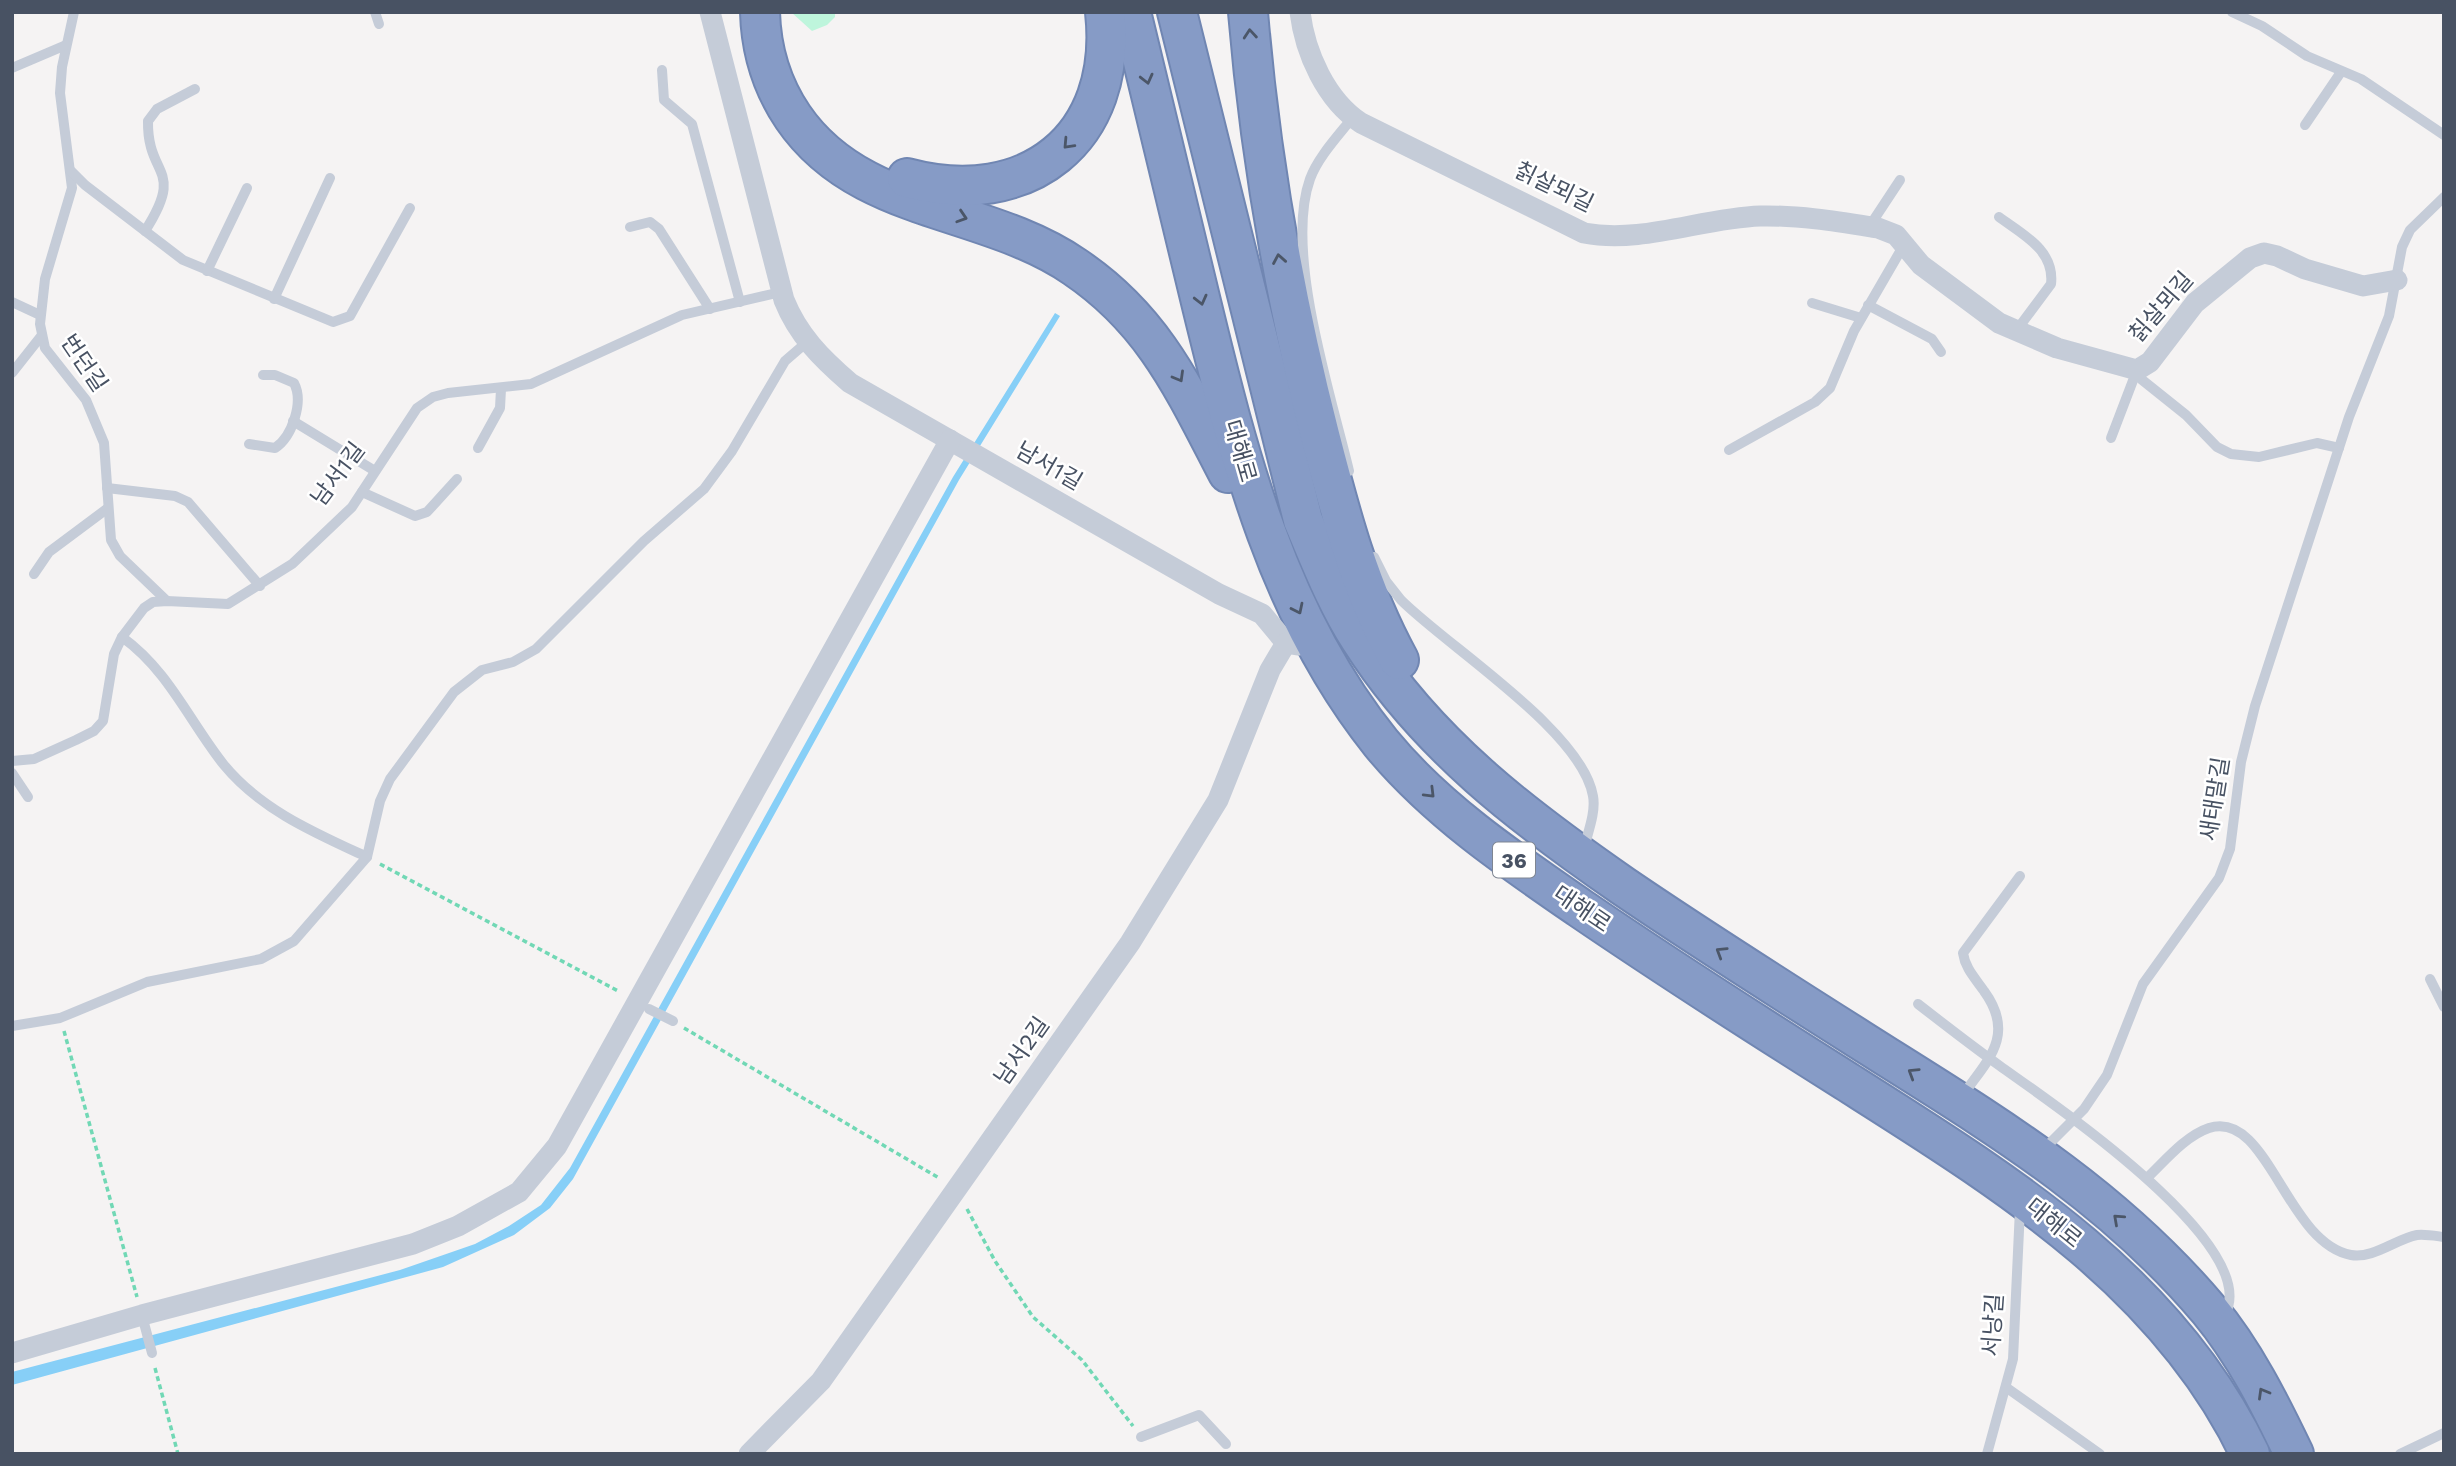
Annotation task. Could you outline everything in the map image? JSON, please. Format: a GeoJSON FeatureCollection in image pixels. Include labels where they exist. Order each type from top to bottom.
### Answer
{"type":"FeatureCollection","features":[{"type":"Feature","properties":{"kind":"highway"},"geometry":{"type":"LineString","coordinates":[[760,12],[762,42],[776,86],[799,126],[831,160],[867,183],[889,193],[1009,233],[1054,254],[1099,285],[1139,321],[1175,371],[1280,571]]}},
{"type":"Feature","properties":{"kind":"highway"},"geometry":{"type":"LineString","coordinates":[[777,12],[782,43],[799,87],[827,130],[860,156],[904,177],[949,187],[970,187],[995,184],[1040,167],[1058,155],[1086,124],[1102,83],[1106,58],[1105,12]]}},
{"type":"Feature","properties":{"kind":"highway","name":"대해로"},"geometry":{"type":"LineString","coordinates":[[1130,12],[1244,467],[1280,571],[1302,646],[1336,679],[1383,744],[1441,804],[1526,870],[1679,975],[2047,1214],[2142,1300],[2185,1348],[2216,1391],[2250,1454]]}},
{"type":"Feature","properties":{"kind":"highway","name":"대해로"},"geometry":{"type":"LineString","coordinates":[[1177,12],[1303,520],[1330,583],[1360,640],[1415,711],[1484,784],[1582,858],[1702,940],[2039,1154],[2081,1185],[2172,1269],[2219,1324],[2266,1397],[2294,1454]]}},
{"type":"Feature","properties":{"kind":"highway"},"geometry":{"type":"LineString","coordinates":[[1248,12],[1256,102],[1278,255],[1338,508],[1356,564],[1388,640],[1459,757]]}},
{"type":"Feature","properties":{"kind":"street","name":"남서1길"},"geometry":{"type":"LineString","coordinates":[[710,12],[781,292],[791,318],[807,342],[850,383],[1219,594],[1262,614],[1302,646]]}},
{"type":"Feature","properties":{"kind":"street","name":"칡살뫼길"},"geometry":{"type":"LineString","coordinates":[[1300,12],[1302,32],[1315,64],[1343,111],[1584,233],[1598,235],[1660,231],[1761,216],[1869,227],[1896,235],[1921,265],[1999,323],[2057,348],[2137,370],[2150,362],[2195,303],[2250,258],[2264,253],[2329,277],[2363,286],[2397,280]]}},
{"type":"Feature","properties":{"kind":"street"},"geometry":{"type":"LineString","coordinates":[[12,1353],[413,1244],[458,1226],[519,1192],[557,1146],[644,1006],[954,442]]}},
{"type":"Feature","properties":{"kind":"street","name":"남서2길"},"geometry":{"type":"LineString","coordinates":[[748,1454],[821,1381],[1130,943],[1218,800],[1270,670],[1302,646]]}},
{"type":"Feature","properties":{"kind":"lane","name":"번던길"},"geometry":{"type":"LineString","coordinates":[[74,12],[66,45],[61,93],[72,188],[45,279],[40,315],[42,335],[52,361],[86,400],[104,443],[111,540],[120,556],[167,601]]}},
{"type":"Feature","properties":{"kind":"lane"},"geometry":{"type":"LineString","coordinates":[[2232,12],[2262,26],[2307,56],[2361,79],[2444,135]]}},
{"type":"Feature","properties":{"kind":"lane"},"geometry":{"type":"LineString","coordinates":[[12,68],[66,45]]}},
{"type":"Feature","properties":{"kind":"lane"},"geometry":{"type":"LineString","coordinates":[[662,70],[664,100],[668,107],[685,116],[692,124],[740,302]]}},
{"type":"Feature","properties":{"kind":"lane"},"geometry":{"type":"LineString","coordinates":[[2305,125],[2341,72]]}},
{"type":"Feature","properties":{"kind":"lane"},"geometry":{"type":"LineString","coordinates":[[145,231],[161,207],[165,178],[152,151],[148,121],[156,109],[195,89]]}},
{"type":"Feature","properties":{"kind":"lane"},"geometry":{"type":"LineString","coordinates":[[1351,480],[1312,313],[1304,243],[1305,206],[1312,176],[1353,117]]}},
{"type":"Feature","properties":{"kind":"lane"},"geometry":{"type":"LineString","coordinates":[[71,171],[85,185],[183,260],[333,322],[350,316],[410,208]]}},
{"type":"Feature","properties":{"kind":"lane"},"geometry":{"type":"LineString","coordinates":[[274,299],[330,178]]}},
{"type":"Feature","properties":{"kind":"lane"},"geometry":{"type":"LineString","coordinates":[[1869,227],[1900,180]]}},
{"type":"Feature","properties":{"kind":"lane"},"geometry":{"type":"LineString","coordinates":[[207,271],[247,188]]}},
{"type":"Feature","properties":{"kind":"lane","name":"새태말길"},"geometry":{"type":"LineString","coordinates":[[2039,1154],[2073,1119],[2106,1075],[2143,984],[2222,869],[2230,849],[2241,762],[2255,706],[2339,448],[2389,316],[2402,247],[2410,230],[2444,197]]}},
{"type":"Feature","properties":{"kind":"lane"},"geometry":{"type":"LineString","coordinates":[[1998,217],[2038,244],[2052,277],[2051,284],[2016,331]]}},
{"type":"Feature","properties":{"kind":"lane"},"geometry":{"type":"LineString","coordinates":[[631,227],[650,222],[659,229],[710,309]]}},
{"type":"Feature","properties":{"kind":"lane"},"geometry":{"type":"LineString","coordinates":[[1729,450],[1815,402],[1830,387],[1861,318],[1905,243]]}},
{"type":"Feature","properties":{"kind":"lane","name":"남서1길"},"geometry":{"type":"LineString","coordinates":[[12,761],[34,759],[94,731],[106,712],[114,654],[122,636],[144,608],[153,602],[167,601],[228,604],[292,564],[352,507],[417,408],[433,397],[531,384],[660,324],[781,292]]}},
{"type":"Feature","properties":{"kind":"lane"},"geometry":{"type":"LineString","coordinates":[[12,302],[40,315]]}},
{"type":"Feature","properties":{"kind":"lane"},"geometry":{"type":"LineString","coordinates":[[1812,303],[1861,318]]}},
{"type":"Feature","properties":{"kind":"lane"},"geometry":{"type":"LineString","coordinates":[[1868,305],[1931,339],[1941,352]]}},
{"type":"Feature","properties":{"kind":"lane"},"geometry":{"type":"LineString","coordinates":[[12,373],[42,335]]}},
{"type":"Feature","properties":{"kind":"lane"},"geometry":{"type":"LineString","coordinates":[[12,1026],[60,1018],[148,982],[261,959],[295,941],[366,857],[380,801],[390,779],[454,692],[482,670],[513,662],[537,649],[644,541],[704,489],[732,451],[785,361],[807,342]]}},
{"type":"Feature","properties":{"kind":"lane"},"geometry":{"type":"LineString","coordinates":[[2111,438],[2137,370]]}},
{"type":"Feature","properties":{"kind":"lane"},"geometry":{"type":"LineString","coordinates":[[2137,370],[2141,379],[2186,415],[2217,447],[2231,454],[2259,457],[2318,443],[2339,448]]}},
{"type":"Feature","properties":{"kind":"lane"},"geometry":{"type":"LineString","coordinates":[[249,444],[275,448],[283,443],[293,421],[298,399],[294,383],[275,375],[263,375]]}},
{"type":"Feature","properties":{"kind":"lane"},"geometry":{"type":"LineString","coordinates":[[478,448],[499,408],[501,389]]}},
{"type":"Feature","properties":{"kind":"lane"},"geometry":{"type":"LineString","coordinates":[[293,421],[375,471]]}},
{"type":"Feature","properties":{"kind":"lane"},"geometry":{"type":"LineString","coordinates":[[362,492],[402,513],[415,516],[426,512],[457,479]]}},
{"type":"Feature","properties":{"kind":"lane"},"geometry":{"type":"LineString","coordinates":[[107,488],[175,496],[188,502],[260,586]]}},
{"type":"Feature","properties":{"kind":"lane"},"geometry":{"type":"LineString","coordinates":[[34,574],[49,552],[108,508]]}},
{"type":"Feature","properties":{"kind":"lane"},"geometry":{"type":"LineString","coordinates":[[1368,541],[1376,564],[1401,600],[1548,727],[1577,761],[1589,779],[1594,799],[1582,858]]}},
{"type":"Feature","properties":{"kind":"lane"},"geometry":{"type":"LineString","coordinates":[[122,636],[156,666],[218,756],[252,795],[303,827],[366,857]]}},
{"type":"Feature","properties":{"kind":"lane"},"geometry":{"type":"LineString","coordinates":[[12,773],[27,797]]}},
{"type":"Feature","properties":{"kind":"lane"},"geometry":{"type":"LineString","coordinates":[[1958,1102],[1990,1058],[1999,1039],[1999,1022],[1991,1001],[1965,964],[1963,953],[2020,876]]}},
{"type":"Feature","properties":{"kind":"lane"},"geometry":{"type":"LineString","coordinates":[[2430,979],[2444,1007]]}},
{"type":"Feature","properties":{"kind":"lane"},"geometry":{"type":"LineString","coordinates":[[1918,1004],[2073,1119],[2147,1178],[2206,1240],[2227,1279],[2230,1306],[2219,1324]]}},
{"type":"Feature","properties":{"kind":"lane"},"geometry":{"type":"LineString","coordinates":[[644,1006],[673,1021]]}},
{"type":"Feature","properties":{"kind":"lane"},"geometry":{"type":"LineString","coordinates":[[2147,1178],[2188,1141],[2208,1129],[2224,1127],[2242,1132],[2256,1145],[2297,1215],[2314,1233],[2341,1251],[2351,1255],[2365,1255],[2418,1235],[2444,1237]]}},
{"type":"Feature","properties":{"kind":"lane","name":"서낭길"},"geometry":{"type":"LineString","coordinates":[[1987,1454],[2007,1388],[2017,1321],[2021,1196]]}},
{"type":"Feature","properties":{"kind":"lane"},"geometry":{"type":"LineString","coordinates":[[143,1319],[152,1353]]}},
{"type":"Feature","properties":{"kind":"lane"},"geometry":{"type":"LineString","coordinates":[[2007,1388],[2101,1454]]}},
{"type":"Feature","properties":{"kind":"lane"},"geometry":{"type":"LineString","coordinates":[[1141,1437],[1199,1415],[1226,1444]]}},
{"type":"Feature","properties":{"kind":"lane"},"geometry":{"type":"LineString","coordinates":[[2400,1454],[2444,1433]]}},
{"type":"Feature","properties":{"kind":"path"},"geometry":{"type":"LineString","coordinates":[[366,857],[644,1006]]}},
{"type":"Feature","properties":{"kind":"path"},"geometry":{"type":"LineString","coordinates":[[60,1018],[143,1319]]}},
{"type":"Feature","properties":{"kind":"path"},"geometry":{"type":"LineString","coordinates":[[152,1353],[178,1454]]}},
{"type":"Feature","properties":{"kind":"green space"},"geometry":{"type":"Polygon","coordinates":[[[791,12],[835,12],[835,17],[827,25],[812,31],[791,12]]]}},
{"type":"Feature","properties":{"kind":"water"},"geometry":{"type":"Polygon","coordinates":[[[1055,313],[1060,316],[959,480],[573,1179],[550,1208],[514,1235],[443,1267],[12,1385],[12,1372],[400,1270],[475,1244],[541,1205],[570,1168],[953,477],[1055,313]]]}}]}
